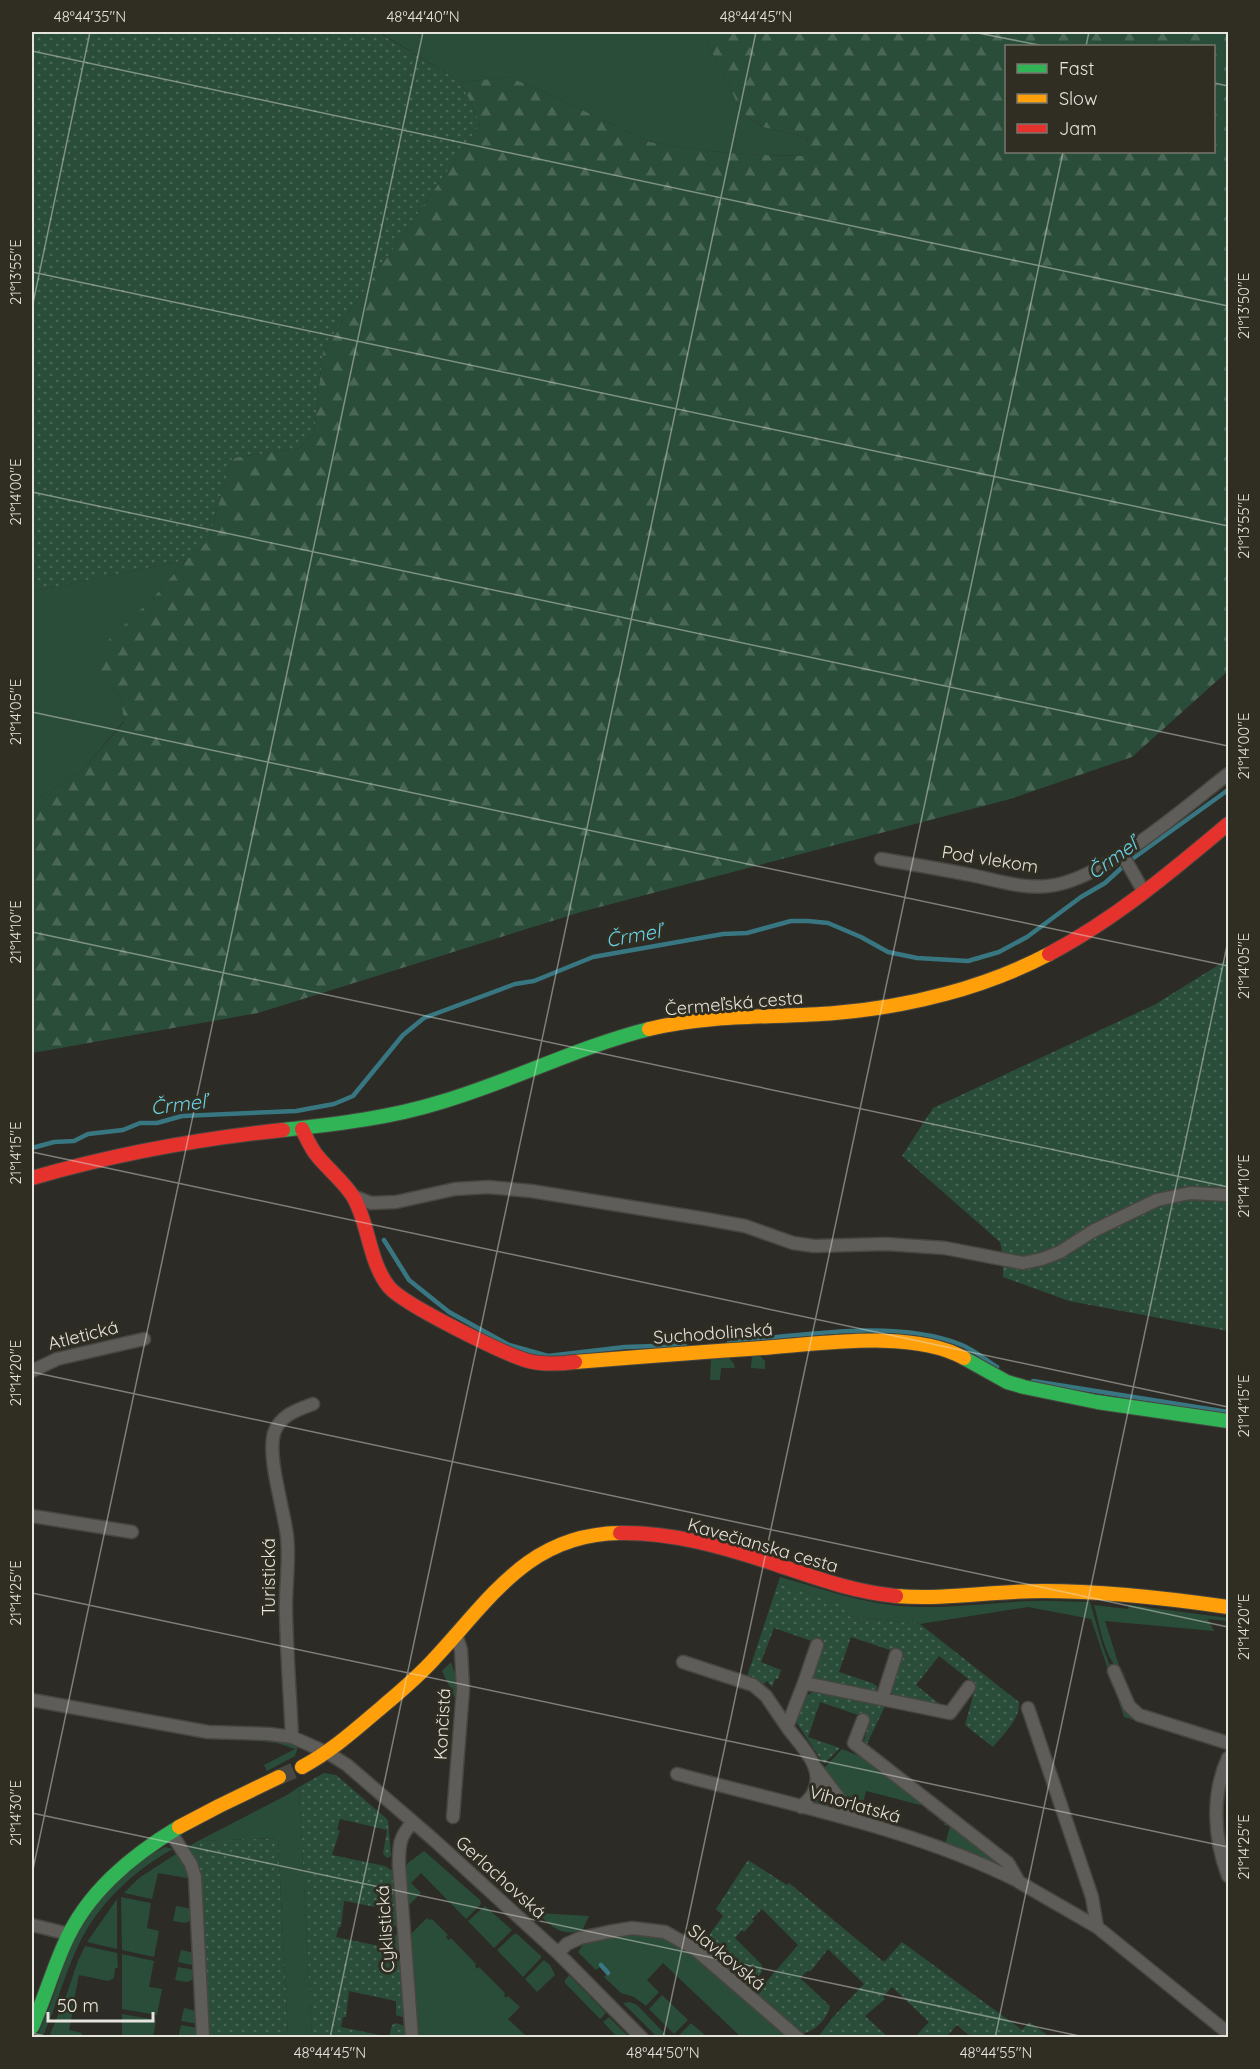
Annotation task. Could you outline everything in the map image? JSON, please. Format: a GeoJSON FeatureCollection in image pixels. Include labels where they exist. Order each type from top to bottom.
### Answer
{"type":"FeatureCollection","features":[{"type":"Feature","properties":{"kind":"street","name":"Pod vlekom"},"geometry":{"type":"LineString","coordinates":[[881,859],[1012,884],[1045,886],[1065,884],[1124,857],[1228,774]]}},
{"type":"Feature","properties":{"kind":"street","name":"Čermeľská cesta"},"geometry":{"type":"LineString","coordinates":[[32,1178],[179,1143],[354,1123],[449,1101],[608,1039],[657,1027],[730,1017],[789,1016],[860,1010],[958,989],[1018,968],[1067,944],[1100,924],[1144,892],[1228,824]]}},
{"type":"Feature","properties":{"kind":"street"},"geometry":{"type":"LineString","coordinates":[[1124,857],[1144,892]]}},
{"type":"Feature","properties":{"kind":"street","name":"Suchodolinská"},"geometry":{"type":"LineString","coordinates":[[302,1129],[314,1152],[353,1196],[362,1215],[378,1266],[384,1280],[394,1292],[483,1342],[526,1360],[565,1363],[834,1343],[908,1342],[950,1350],[1007,1382],[1024,1387],[1097,1402],[1228,1421]]}},
{"type":"Feature","properties":{"kind":"street"},"geometry":{"type":"LineString","coordinates":[[353,1196],[371,1203],[396,1203],[455,1189],[488,1187],[531,1191],[744,1226],[793,1243],[814,1246],[886,1244],[945,1248],[1023,1263],[1060,1252],[1093,1231],[1157,1200],[1190,1193],[1228,1195]]}},
{"type":"Feature","properties":{"kind":"street","name":"Atletická"},"geometry":{"type":"LineString","coordinates":[[32,1371],[57,1359],[144,1339]]}},
{"type":"Feature","properties":{"kind":"street","name":"Turistická"},"geometry":{"type":"LineString","coordinates":[[292,1737],[286,1613],[289,1556],[273,1438],[283,1418],[313,1404]]}},
{"type":"Feature","properties":{"kind":"street"},"geometry":{"type":"LineString","coordinates":[[32,1516],[132,1532]]}},
{"type":"Feature","properties":{"kind":"street","name":"Kavečianska cesta"},"geometry":{"type":"LineString","coordinates":[[302,1767],[328,1753],[419,1675],[498,1588],[533,1560],[568,1540],[586,1534],[603,1532],[645,1534],[693,1542],[763,1560],[858,1591],[889,1596],[920,1598],[1066,1591],[1120,1594],[1228,1607]]}},
{"type":"Feature","properties":{"kind":"street","name":"Končistá"},"geometry":{"type":"LineString","coordinates":[[453,1818],[463,1689],[461,1650],[456,1634]]}},
{"type":"Feature","properties":{"kind":"street"},"geometry":{"type":"LineString","coordinates":[[787,1727],[817,1645]]}},
{"type":"Feature","properties":{"kind":"street"},"geometry":{"type":"LineString","coordinates":[[882,1699],[896,1655]]}},
{"type":"Feature","properties":{"kind":"street"},"geometry":{"type":"LineString","coordinates":[[683,1662],[753,1685],[766,1696],[816,1768],[861,1823]]}},
{"type":"Feature","properties":{"kind":"street"},"geometry":{"type":"LineString","coordinates":[[1114,1671],[1129,1706],[1139,1715],[1228,1743]]}},
{"type":"Feature","properties":{"kind":"street"},"geometry":{"type":"LineString","coordinates":[[804,1683],[950,1713],[969,1687]]}},
{"type":"Feature","properties":{"kind":"street"},"geometry":{"type":"LineString","coordinates":[[32,1700],[208,1732],[292,1737],[328,1753]]}},
{"type":"Feature","properties":{"kind":"street"},"geometry":{"type":"LineString","coordinates":[[1028,1708],[1092,1897],[1097,1927]]}},
{"type":"Feature","properties":{"kind":"street","name":"Vihorlatská"},"geometry":{"type":"LineString","coordinates":[[863,1720],[855,1743],[1008,1863],[1019,1882]]}},
{"type":"Feature","properties":{"kind":"street","name":"Gerlachovská"},"geometry":{"type":"LineString","coordinates":[[328,1753],[347,1765],[413,1821],[558,1953],[642,2037]]}},
{"type":"Feature","properties":{"kind":"street"},"geometry":{"type":"LineString","coordinates":[[1228,1758],[1223,1770],[1216,1811],[1218,1836],[1228,1876]]}},
{"type":"Feature","properties":{"kind":"street"},"geometry":{"type":"LineString","coordinates":[[801,1807],[813,1793],[816,1768]]}},
{"type":"Feature","properties":{"kind":"street","name":"Vihorlatská"},"geometry":{"type":"LineString","coordinates":[[677,1774],[861,1823],[924,1843],[998,1871],[1097,1927],[1228,2033]]}},
{"type":"Feature","properties":{"kind":"street"},"geometry":{"type":"LineString","coordinates":[[32,2027],[69,1935],[93,1896],[112,1876],[138,1853],[195,1818],[279,1777]]}},
{"type":"Feature","properties":{"kind":"street","name":"Cyklistická"},"geometry":{"type":"LineString","coordinates":[[412,2037],[399,1865],[402,1834],[413,1821]]}},
{"type":"Feature","properties":{"kind":"street"},"geometry":{"type":"LineString","coordinates":[[171,1833],[191,1864],[195,1877],[203,2037]]}},
{"type":"Feature","properties":{"kind":"street"},"geometry":{"type":"LineString","coordinates":[[32,1925],[69,1935]]}},
{"type":"Feature","properties":{"kind":"street","name":"Slavkovská"},"geometry":{"type":"LineString","coordinates":[[558,1953],[567,1944],[580,1938],[608,1932],[632,1928],[665,1932],[695,1949],[798,2037]]}},
{"type":"Feature","properties":{"kind":"green space"},"geometry":{"type":"Polygon","coordinates":[[[32,32],[378,32],[461,82],[480,124],[323,349],[314,433],[299,448],[232,458],[208,541],[186,560],[39,590],[32,588],[32,32]]]}},
{"type":"Feature","properties":{"kind":"green space"},"geometry":{"type":"Polygon","coordinates":[[[379,32],[701,32],[732,91],[739,111],[763,127],[808,138],[806,156],[708,151],[649,142],[509,77],[461,82],[379,32]]]}},
{"type":"Feature","properties":{"kind":"green space"},"geometry":{"type":"Polygon","coordinates":[[[701,32],[1228,32],[1228,671],[1132,757],[1010,799],[581,912],[258,1013],[32,1053],[32,802],[82,771],[124,722],[121,698],[98,669],[98,650],[153,598],[186,560],[208,541],[232,458],[299,448],[314,433],[323,349],[480,124],[461,82],[509,77],[649,142],[708,151],[805,156],[808,138],[763,127],[739,111],[732,91],[701,32]]]}},
{"type":"Feature","properties":{"kind":"green space"},"geometry":{"type":"Polygon","coordinates":[[[186,560],[153,598],[98,669],[121,698],[124,721],[82,771],[32,802],[32,588],[39,590],[186,560]]]}},
{"type":"Feature","properties":{"kind":"green space"},"geometry":{"type":"Polygon","coordinates":[[[1228,959],[1228,1331],[1069,1301],[1003,1277],[1000,1242],[902,1156],[933,1108],[1154,1005],[1228,959]]]}},
{"type":"Feature","properties":{"kind":"green space"},"geometry":{"type":"Polygon","coordinates":[[[759,1355],[765,1361],[765,1369],[751,1368],[752,1356],[759,1355]]]}},
{"type":"Feature","properties":{"kind":"green space"},"geometry":{"type":"Polygon","coordinates":[[[729,1358],[735,1368],[721,1368],[720,1380],[710,1380],[711,1359],[729,1358]]]}},
{"type":"Feature","properties":{"kind":"green space"},"geometry":{"type":"Polygon","coordinates":[[[780,1577],[864,1600],[910,1607],[1042,1601],[1090,1602],[1103,1647],[1126,1709],[1220,1745],[1124,1717],[1091,1619],[1028,1607],[920,1624],[847,1616],[848,1606],[778,1583],[780,1577]]]}},
{"type":"Feature","properties":{"kind":"green space"},"geometry":{"type":"Polygon","coordinates":[[[778,1583],[849,1606],[847,1616],[920,1624],[1019,1702],[1014,1720],[993,1747],[965,1725],[976,1685],[939,1656],[916,1685],[942,1706],[893,1696],[890,1690],[902,1654],[851,1637],[839,1672],[872,1683],[877,1686],[875,1693],[814,1679],[813,1673],[823,1645],[774,1628],[761,1662],[781,1670],[772,1687],[767,1681],[761,1687],[747,1677],[778,1583]]]}},
{"type":"Feature","properties":{"kind":"green space"},"geometry":{"type":"Polygon","coordinates":[[[1094,1605],[1128,1609],[1129,1605],[1228,1618],[1228,1621],[1208,1619],[1214,1631],[1105,1621],[1121,1672],[1109,1656],[1094,1605]]]}},
{"type":"Feature","properties":{"kind":"green space"},"geometry":{"type":"Polygon","coordinates":[[[451,1662],[458,1683],[456,1700],[442,1671],[451,1662]]]}},
{"type":"Feature","properties":{"kind":"green space"},"geometry":{"type":"Polygon","coordinates":[[[816,1690],[886,1704],[867,1744],[864,1741],[870,1719],[820,1702],[808,1737],[840,1748],[824,1764],[796,1722],[805,1697],[816,1690]]]}},
{"type":"Feature","properties":{"kind":"green space"},"geometry":{"type":"Polygon","coordinates":[[[266,1738],[295,1744],[298,1747],[295,1756],[267,1771],[264,1765],[295,1749],[266,1742],[266,1738]]]}},
{"type":"Feature","properties":{"kind":"green space"},"geometry":{"type":"Polygon","coordinates":[[[842,1749],[867,1759],[1002,1865],[945,1845],[950,1826],[944,1825],[945,1822],[939,1820],[939,1816],[933,1815],[934,1812],[927,1811],[928,1807],[866,1791],[861,1811],[851,1804],[823,1769],[842,1749]]]}},
{"type":"Feature","properties":{"kind":"green space"},"geometry":{"type":"Polygon","coordinates":[[[324,1773],[336,1775],[388,1820],[391,1856],[387,1858],[383,1854],[387,1830],[340,1819],[337,1830],[340,1830],[332,1855],[385,1866],[393,1871],[397,1925],[393,1927],[390,1924],[391,1910],[344,1901],[341,1927],[336,1937],[384,1947],[387,1935],[392,1933],[398,1936],[404,2016],[396,2015],[396,2001],[349,1991],[346,2017],[343,2017],[341,2027],[389,2037],[312,2037],[299,1787],[324,1773]]]}},
{"type":"Feature","properties":{"kind":"green space"},"geometry":{"type":"Polygon","coordinates":[[[819,1780],[841,1811],[811,1803],[819,1780]]]}},
{"type":"Feature","properties":{"kind":"green space"},"geometry":{"type":"Polygon","coordinates":[[[299,1787],[312,2037],[288,2037],[278,1838],[198,1841],[299,1787]]]}},
{"type":"Feature","properties":{"kind":"green space"},"geometry":{"type":"Polygon","coordinates":[[[278,1838],[288,2037],[208,2037],[198,1841],[278,1838]]]}},
{"type":"Feature","properties":{"kind":"green space"},"geometry":{"type":"Polygon","coordinates":[[[198,1841],[201,1883],[186,1848],[198,1841]]]}},
{"type":"Feature","properties":{"kind":"green space"},"geometry":{"type":"Polygon","coordinates":[[[165,1847],[173,1849],[131,1878],[95,1916],[73,1957],[43,2036],[36,2038],[68,1955],[84,1923],[120,1879],[149,1856],[165,1847]]]}},
{"type":"Feature","properties":{"kind":"green space"},"geometry":{"type":"Polygon","coordinates":[[[424,1851],[480,1900],[481,1904],[466,1919],[421,1873],[411,1883],[421,1893],[407,1907],[404,1869],[409,1862],[424,1851]]]}},
{"type":"Feature","properties":{"kind":"green space"},"geometry":{"type":"Polygon","coordinates":[[[179,1852],[187,1864],[189,1876],[187,1878],[158,1873],[152,1899],[124,1893],[139,1878],[179,1852]]]}},
{"type":"Feature","properties":{"kind":"green space"},"geometry":{"type":"Polygon","coordinates":[[[748,1860],[787,1885],[789,1883],[884,1962],[902,1942],[1022,2030],[1029,2022],[1050,2037],[971,2037],[957,2025],[948,2035],[949,2037],[915,2037],[929,2022],[892,1987],[883,1997],[885,1999],[865,2016],[888,2037],[818,2037],[864,1984],[828,1949],[810,1972],[808,1970],[800,1978],[830,2006],[829,2011],[815,2028],[800,2034],[759,1998],[760,1989],[798,1945],[762,1909],[744,1932],[742,1930],[735,1938],[762,1965],[762,1972],[753,1983],[743,1985],[704,1950],[704,1942],[723,1916],[716,1909],[748,1860]]]}},
{"type":"Feature","properties":{"kind":"green space"},"geometry":{"type":"Polygon","coordinates":[[[121,1897],[151,1903],[147,1928],[159,1931],[154,1957],[122,1950],[121,1897]]]}},
{"type":"Feature","properties":{"kind":"green space"},"geometry":{"type":"Polygon","coordinates":[[[117,1899],[117,1949],[87,1942],[117,1899]]]}},
{"type":"Feature","properties":{"kind":"green space"},"geometry":{"type":"Polygon","coordinates":[[[176,1906],[193,1909],[190,1921],[185,1923],[173,1921],[176,1906]]]}},
{"type":"Feature","properties":{"kind":"green space"},"geometry":{"type":"Polygon","coordinates":[[[485,1906],[512,1930],[494,1948],[468,1921],[485,1906]]]}},
{"type":"Feature","properties":{"kind":"green space"},"geometry":{"type":"Polygon","coordinates":[[[537,1913],[589,1916],[582,1931],[568,1932],[557,1929],[537,1913]]]}},
{"type":"Feature","properties":{"kind":"green space"},"geometry":{"type":"Polygon","coordinates":[[[427,1918],[432,1919],[448,1935],[446,1937],[449,1940],[451,1938],[476,1964],[477,1969],[479,1967],[505,1993],[506,1998],[508,1996],[520,2007],[508,2019],[527,2037],[419,2037],[410,1935],[427,1918]]]}},
{"type":"Feature","properties":{"kind":"green space"},"geometry":{"type":"Polygon","coordinates":[[[622,1933],[665,1936],[682,1944],[789,2037],[741,2037],[663,1963],[647,1980],[659,1992],[646,2006],[634,1997],[621,1993],[604,1977],[607,1974],[600,1967],[596,1970],[578,1952],[584,1943],[622,1933]]]}},
{"type":"Feature","properties":{"kind":"green space"},"geometry":{"type":"Polygon","coordinates":[[[514,1934],[517,1934],[541,1956],[523,1977],[497,1950],[514,1934]]]}},
{"type":"Feature","properties":{"kind":"green space"},"geometry":{"type":"Polygon","coordinates":[[[85,1946],[117,1953],[118,1968],[115,1968],[114,1978],[108,1981],[79,1975],[74,2000],[65,1999],[78,1961],[85,1946]]]}},
{"type":"Feature","properties":{"kind":"green space"},"geometry":{"type":"Polygon","coordinates":[[[181,1950],[194,1953],[196,1966],[178,1962],[181,1950]]]}},
{"type":"Feature","properties":{"kind":"green space"},"geometry":{"type":"Polygon","coordinates":[[[122,1954],[154,1961],[149,1987],[162,1989],[157,2015],[122,2009],[122,1954]]]}},
{"type":"Feature","properties":{"kind":"green space"},"geometry":{"type":"Polygon","coordinates":[[[544,1960],[550,1965],[555,1975],[537,1992],[525,1979],[544,1960]]]}},
{"type":"Feature","properties":{"kind":"green space"},"geometry":{"type":"Polygon","coordinates":[[[178,1967],[195,1970],[192,1980],[187,1982],[175,1980],[178,1967]]]}},
{"type":"Feature","properties":{"kind":"green space"},"geometry":{"type":"Polygon","coordinates":[[[569,1975],[606,2013],[600,2019],[565,1983],[569,1975]]]}},
{"type":"Feature","properties":{"kind":"green space"},"geometry":{"type":"Polygon","coordinates":[[[662,1995],[688,2020],[674,2034],[649,2009],[662,1995]]]}},
{"type":"Feature","properties":{"kind":"green space"},"geometry":{"type":"Polygon","coordinates":[[[630,2002],[637,2005],[668,2037],[657,2037],[623,2003],[630,2002]]]}},
{"type":"Feature","properties":{"kind":"green space"},"geometry":{"type":"Polygon","coordinates":[[[63,2003],[74,2005],[69,2030],[82,2033],[81,2037],[49,2037],[63,2003]]]}},
{"type":"Feature","properties":{"kind":"green space"},"geometry":{"type":"Polygon","coordinates":[[[184,2008],[196,2011],[198,2024],[181,2021],[184,2008]]]}},
{"type":"Feature","properties":{"kind":"green space"},"geometry":{"type":"Polygon","coordinates":[[[122,2014],[156,2020],[153,2037],[122,2037],[122,2014]]]}},
{"type":"Feature","properties":{"kind":"green space"},"geometry":{"type":"Polygon","coordinates":[[[609,2017],[629,2037],[617,2037],[603,2022],[609,2017]]]}},
{"type":"Feature","properties":{"kind":"green space"},"geometry":{"type":"Polygon","coordinates":[[[396,2023],[405,2026],[406,2037],[389,2037],[392,2025],[396,2023]]]}},
{"type":"Feature","properties":{"kind":"green space"},"geometry":{"type":"Polygon","coordinates":[[[691,2023],[707,2037],[677,2037],[691,2023]]]}},
{"type":"Feature","properties":{"kind":"green space"},"geometry":{"type":"Polygon","coordinates":[[[181,2025],[198,2028],[196,2037],[178,2038],[181,2025]]]}},
{"type":"Feature","properties":{"kind":"waterway","name":"Črmeľ"},"geometry":{"type":"LineString","coordinates":[[32,1148],[54,1142],[74,1141],[88,1134],[123,1130],[140,1123],[157,1123],[182,1116],[296,1111],[334,1104],[353,1096],[403,1035],[424,1018],[515,984],[534,981],[593,957],[723,934],[747,933],[791,921],[828,923],[888,952],[917,958],[968,961],[999,952],[1027,937],[1081,897],[1105,883],[1128,862],[1228,790]]}},
{"type":"Feature","properties":{"kind":"waterway"},"geometry":{"type":"LineString","coordinates":[[384,1240],[409,1280],[449,1312],[509,1345],[548,1356],[625,1347],[685,1345]]}},
{"type":"Feature","properties":{"kind":"waterway"},"geometry":{"type":"LineString","coordinates":[[729,1342],[847,1331],[907,1332],[936,1337],[962,1345],[997,1367]]}},
{"type":"Feature","properties":{"kind":"waterway"},"geometry":{"type":"LineString","coordinates":[[1033,1381],[1228,1412]]}},
{"type":"Feature","properties":{"kind":"waterway"},"geometry":{"type":"LineString","coordinates":[[601,1965],[608,1973]]}},
{"type":"Feature","properties":{"kind":"tunnel"},"geometry":{"type":"LineString","coordinates":[[279,1777],[302,1767]]}},
{"type":"Feature","properties":{"kind":"traffic: fast"},"geometry":{"type":"LineString","coordinates":[[283,1130],[363,1120],[422,1108],[467,1094],[597,1045],[649,1029]]}},
{"type":"Feature","properties":{"kind":"traffic: fast"},"geometry":{"type":"LineString","coordinates":[[964,1358],[1007,1382],[1024,1387],[1097,1402],[1228,1421]]}},
{"type":"Feature","properties":{"kind":"traffic: fast"},"geometry":{"type":"LineString","coordinates":[[32,2027],[64,1945],[84,1909],[97,1892],[127,1863],[179,1827]]}},
{"type":"Feature","properties":{"kind":"traffic: slow"},"geometry":{"type":"LineString","coordinates":[[649,1029],[695,1021],[835,1013],[918,1001],[998,977],[1049,954]]}},
{"type":"Feature","properties":{"kind":"traffic: slow"},"geometry":{"type":"LineString","coordinates":[[575,1362],[865,1341],[919,1344],[943,1349],[964,1358]]}},
{"type":"Feature","properties":{"kind":"traffic: slow"},"geometry":{"type":"LineString","coordinates":[[302,1767],[344,1739],[410,1683],[514,1573],[536,1557],[561,1545],[588,1536],[620,1533]]}},
{"type":"Feature","properties":{"kind":"traffic: slow"},"geometry":{"type":"LineString","coordinates":[[896,1596],[933,1597],[1024,1591],[1065,1591],[1135,1596],[1228,1607]]}},
{"type":"Feature","properties":{"kind":"traffic: slow"},"geometry":{"type":"LineString","coordinates":[[179,1827],[279,1777]]}},
{"type":"Feature","properties":{"kind":"traffic: jam"},"geometry":{"type":"LineString","coordinates":[[1049,954],[1120,910],[1228,824]]}},
{"type":"Feature","properties":{"kind":"traffic: jam"},"geometry":{"type":"LineString","coordinates":[[302,1129],[315,1153],[354,1198],[377,1266],[389,1287],[398,1295],[454,1327],[525,1360],[550,1364],[575,1362]]}},
{"type":"Feature","properties":{"kind":"traffic: jam"},"geometry":{"type":"LineString","coordinates":[[32,1178],[156,1148],[283,1130]]}},
{"type":"Feature","properties":{"kind":"traffic: jam"},"geometry":{"type":"LineString","coordinates":[[620,1533],[659,1535],[697,1542],[735,1551],[818,1579],[896,1596]]}}]}
